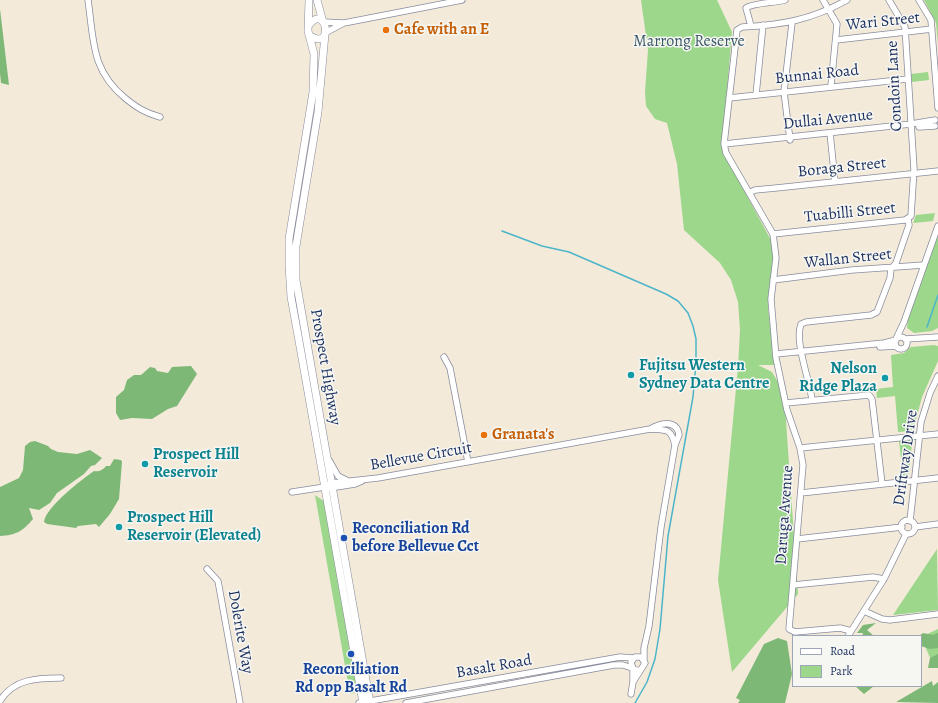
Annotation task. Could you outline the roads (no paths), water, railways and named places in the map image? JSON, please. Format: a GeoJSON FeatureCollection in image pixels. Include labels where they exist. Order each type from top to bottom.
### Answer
{"type":"FeatureCollection","features":[{"type":"Feature","properties":{"kind":"main road"},"geometry":{"type":"LineString","coordinates":[[309,0],[308,31],[310,36],[318,38],[325,34],[326,27],[323,22],[317,0]]}},
{"type":"Feature","properties":{"kind":"main road"},"geometry":{"type":"LineString","coordinates":[[309,24],[316,19],[323,22]]}},
{"type":"Feature","properties":{"kind":"main road","name":"Prospect Highway"},"geometry":{"type":"LineString","coordinates":[[325,34],[318,112],[296,254],[297,287],[326,454],[365,702]]}},
{"type":"Feature","properties":{"kind":"main road","name":"Prospect Highway"},"geometry":{"type":"LineString","coordinates":[[310,36],[314,54],[312,97],[289,239],[288,264],[296,326],[330,486]]}},
{"type":"Feature","properties":{"kind":"street"},"geometry":{"type":"LineString","coordinates":[[88,0],[97,61],[104,77],[111,86],[146,114],[160,117]]}},
{"type":"Feature","properties":{"kind":"street"},"geometry":{"type":"LineString","coordinates":[[323,22],[344,23],[462,0]]}},
{"type":"Feature","properties":{"kind":"street"},"geometry":{"type":"LineString","coordinates":[[751,26],[746,8],[750,5],[767,4],[785,0]]}},
{"type":"Feature","properties":{"kind":"street"},"geometry":{"type":"LineString","coordinates":[[823,0],[837,24],[831,86]]}},
{"type":"Feature","properties":{"kind":"street"},"geometry":{"type":"LineString","coordinates":[[724,146],[736,32],[742,27],[792,22],[829,10],[847,0]]}},
{"type":"Feature","properties":{"kind":"street","name":"Condoin Lane"},"geometry":{"type":"LineString","coordinates":[[889,0],[905,27],[914,174]]}},
{"type":"Feature","properties":{"kind":"street"},"geometry":{"type":"LineString","coordinates":[[919,0],[931,20],[938,108]]}},
{"type":"Feature","properties":{"kind":"street"},"geometry":{"type":"LineString","coordinates":[[790,138],[784,92],[792,22]]}},
{"type":"Feature","properties":{"kind":"street"},"geometry":{"type":"LineString","coordinates":[[325,34],[344,23]]}},
{"type":"Feature","properties":{"kind":"street"},"geometry":{"type":"LineString","coordinates":[[756,94],[763,25]]}},
{"type":"Feature","properties":{"kind":"street","name":"Wari Street"},"geometry":{"type":"LineString","coordinates":[[836,40],[932,29]]}},
{"type":"Feature","properties":{"kind":"street","name":"Bunnai Road"},"geometry":{"type":"LineString","coordinates":[[729,98],[908,79]]}},
{"type":"Feature","properties":{"kind":"street"},"geometry":{"type":"LineString","coordinates":[[936,119],[936,127]]}},
{"type":"Feature","properties":{"kind":"street","name":"Dullai Avenue"},"geometry":{"type":"LineString","coordinates":[[911,126],[936,119]]}},
{"type":"Feature","properties":{"kind":"street","name":"Dullai Avenue"},"geometry":{"type":"LineString","coordinates":[[724,146],[911,126],[936,127]]}},
{"type":"Feature","properties":{"kind":"street"},"geometry":{"type":"LineString","coordinates":[[830,134],[835,181]]}},
{"type":"Feature","properties":{"kind":"street","name":"Daruga Avenue"},"geometry":{"type":"LineString","coordinates":[[724,146],[773,234],[776,250],[771,306],[776,356],[786,403],[800,448],[803,465],[789,625],[790,630],[795,632],[840,628],[850,634]]}},
{"type":"Feature","properties":{"kind":"street","name":"Boraga Street"},"geometry":{"type":"LineString","coordinates":[[749,193],[755,190],[938,171]]}},
{"type":"Feature","properties":{"kind":"street","name":"Tuabilli Street"},"geometry":{"type":"LineString","coordinates":[[773,234],[908,219],[911,214],[914,174]]}},
{"type":"Feature","properties":{"kind":"street"},"geometry":{"type":"LineString","coordinates":[[812,400],[802,353],[801,324],[806,322],[874,314],[879,309],[892,267],[896,263],[909,225],[908,219]]}},
{"type":"Feature","properties":{"kind":"street"},"geometry":{"type":"LineString","coordinates":[[896,342],[938,226]]}},
{"type":"Feature","properties":{"kind":"street","name":"Wallan Street"},"geometry":{"type":"LineString","coordinates":[[774,280],[892,267],[924,266]]}},
{"type":"Feature","properties":{"kind":"street"},"geometry":{"type":"LineString","coordinates":[[896,342],[901,349],[906,341],[904,322]]}},
{"type":"Feature","properties":{"kind":"street"},"geometry":{"type":"LineString","coordinates":[[776,356],[896,342],[901,337],[906,341],[938,341]]}},
{"type":"Feature","properties":{"kind":"street"},"geometry":{"type":"LineString","coordinates":[[906,341],[938,337]]}},
{"type":"Feature","properties":{"kind":"street"},"geometry":{"type":"LineString","coordinates":[[444,357],[450,368],[468,462]]}},
{"type":"Feature","properties":{"kind":"street","name":"Driftway Drive"},"geometry":{"type":"LineString","coordinates":[[910,521],[919,435],[923,412],[936,386],[938,376]]}},
{"type":"Feature","properties":{"kind":"street"},"geometry":{"type":"LineString","coordinates":[[786,403],[869,395],[872,399],[882,484]]}},
{"type":"Feature","properties":{"kind":"street","name":"Bellevue Circuit"},"geometry":{"type":"LineString","coordinates":[[330,486],[349,480],[362,480],[650,429],[667,431],[672,435],[675,445],[660,527],[650,620],[644,648],[644,661]]}},
{"type":"Feature","properties":{"kind":"street"},"geometry":{"type":"LineString","coordinates":[[800,448],[876,439],[938,434]]}},
{"type":"Feature","properties":{"kind":"street"},"geometry":{"type":"LineString","coordinates":[[326,454],[338,476],[342,479],[349,480]]}},
{"type":"Feature","properties":{"kind":"street"},"geometry":{"type":"LineString","coordinates":[[801,493],[938,478]]}},
{"type":"Feature","properties":{"kind":"street","name":"Bellevue Circuit"},"geometry":{"type":"LineString","coordinates":[[330,486],[354,484],[362,480]]}},
{"type":"Feature","properties":{"kind":"street"},"geometry":{"type":"LineString","coordinates":[[292,492],[330,486]]}},
{"type":"Feature","properties":{"kind":"street"},"geometry":{"type":"LineString","coordinates":[[797,539],[902,526],[906,521],[910,521],[915,527]]}},
{"type":"Feature","properties":{"kind":"street"},"geometry":{"type":"LineString","coordinates":[[915,527],[938,524]]}},
{"type":"Feature","properties":{"kind":"street"},"geometry":{"type":"LineString","coordinates":[[902,526],[906,534]]}},
{"type":"Feature","properties":{"kind":"street"},"geometry":{"type":"LineString","coordinates":[[906,534],[912,533],[915,527]]}},
{"type":"Feature","properties":{"kind":"street"},"geometry":{"type":"LineString","coordinates":[[850,634],[884,579],[906,534]]}},
{"type":"Feature","properties":{"kind":"street","name":"Dolerite Way"},"geometry":{"type":"LineString","coordinates":[[207,569],[218,581],[240,703]]}},
{"type":"Feature","properties":{"kind":"street"},"geometry":{"type":"LineString","coordinates":[[793,585],[873,577],[884,579]]}},
{"type":"Feature","properties":{"kind":"street"},"geometry":{"type":"LineString","coordinates":[[864,611],[882,619],[890,620],[938,614]]}},
{"type":"Feature","properties":{"kind":"street"},"geometry":{"type":"LineString","coordinates":[[633,682],[631,662],[644,648]]}},
{"type":"Feature","properties":{"kind":"street","name":"Basalt Road"},"geometry":{"type":"LineString","coordinates":[[406,703],[465,688],[620,657],[634,658]]}},
{"type":"Feature","properties":{"kind":"street"},"geometry":{"type":"LineString","coordinates":[[630,694],[633,682],[640,670],[644,668],[644,661],[641,657],[634,658]]}},
{"type":"Feature","properties":{"kind":"street","name":"Basalt Road"},"geometry":{"type":"LineString","coordinates":[[365,702],[614,665],[623,665],[632,669]]}},
{"type":"Feature","properties":{"kind":"street"},"geometry":{"type":"LineString","coordinates":[[632,669],[640,670]]}},
{"type":"Feature","properties":{"kind":"street"},"geometry":{"type":"LineString","coordinates":[[0,701],[5,692],[20,683],[34,679],[61,678]]}},
{"type":"Feature","properties":{"kind":"waterway"},"geometry":{"type":"LineString","coordinates":[[502,231],[542,246],[569,252],[666,294],[678,301],[688,313],[693,326],[696,339],[696,363],[693,397],[668,536],[660,629],[655,659],[647,682],[635,703]]}},
{"type":"Feature","properties":{"kind":"waterway"},"geometry":{"type":"LineString","coordinates":[[927,327],[938,295]]}},
{"type":"Feature","properties":{"kind":"place","name":"Cafe with an E"},"geometry":{"type":"Point","coordinates":[386,30]}},
{"type":"Feature","properties":{"kind":"place","name":"Fujitsu Western Sydney Data Centre"},"geometry":{"type":"Point","coordinates":[631,375]}},
{"type":"Feature","properties":{"kind":"place","name":"Nelson Ridge Plaza"},"geometry":{"type":"Point","coordinates":[885,378]}},
{"type":"Feature","properties":{"kind":"place","name":"Granata's"},"geometry":{"type":"Point","coordinates":[484,435]}},
{"type":"Feature","properties":{"kind":"place","name":"Prospect Hill Reservoir"},"geometry":{"type":"Point","coordinates":[145,464]}},
{"type":"Feature","properties":{"kind":"place","name":"Prospect Hill Reservoir (Elevated)"},"geometry":{"type":"Point","coordinates":[119,527]}},
{"type":"Feature","properties":{"kind":"place","name":"Reconciliation Rd before Bellevue Cct"},"geometry":{"type":"Point","coordinates":[344,538]}},
{"type":"Feature","properties":{"kind":"place","name":"Reconciliation Rd opp Basalt Rd"},"geometry":{"type":"Point","coordinates":[351,654]}},
{"type":"Feature","properties":{"kind":"park label","name":"Marrong Reserve"},"geometry":{"type":"Point","coordinates":[689,42]}}]}
